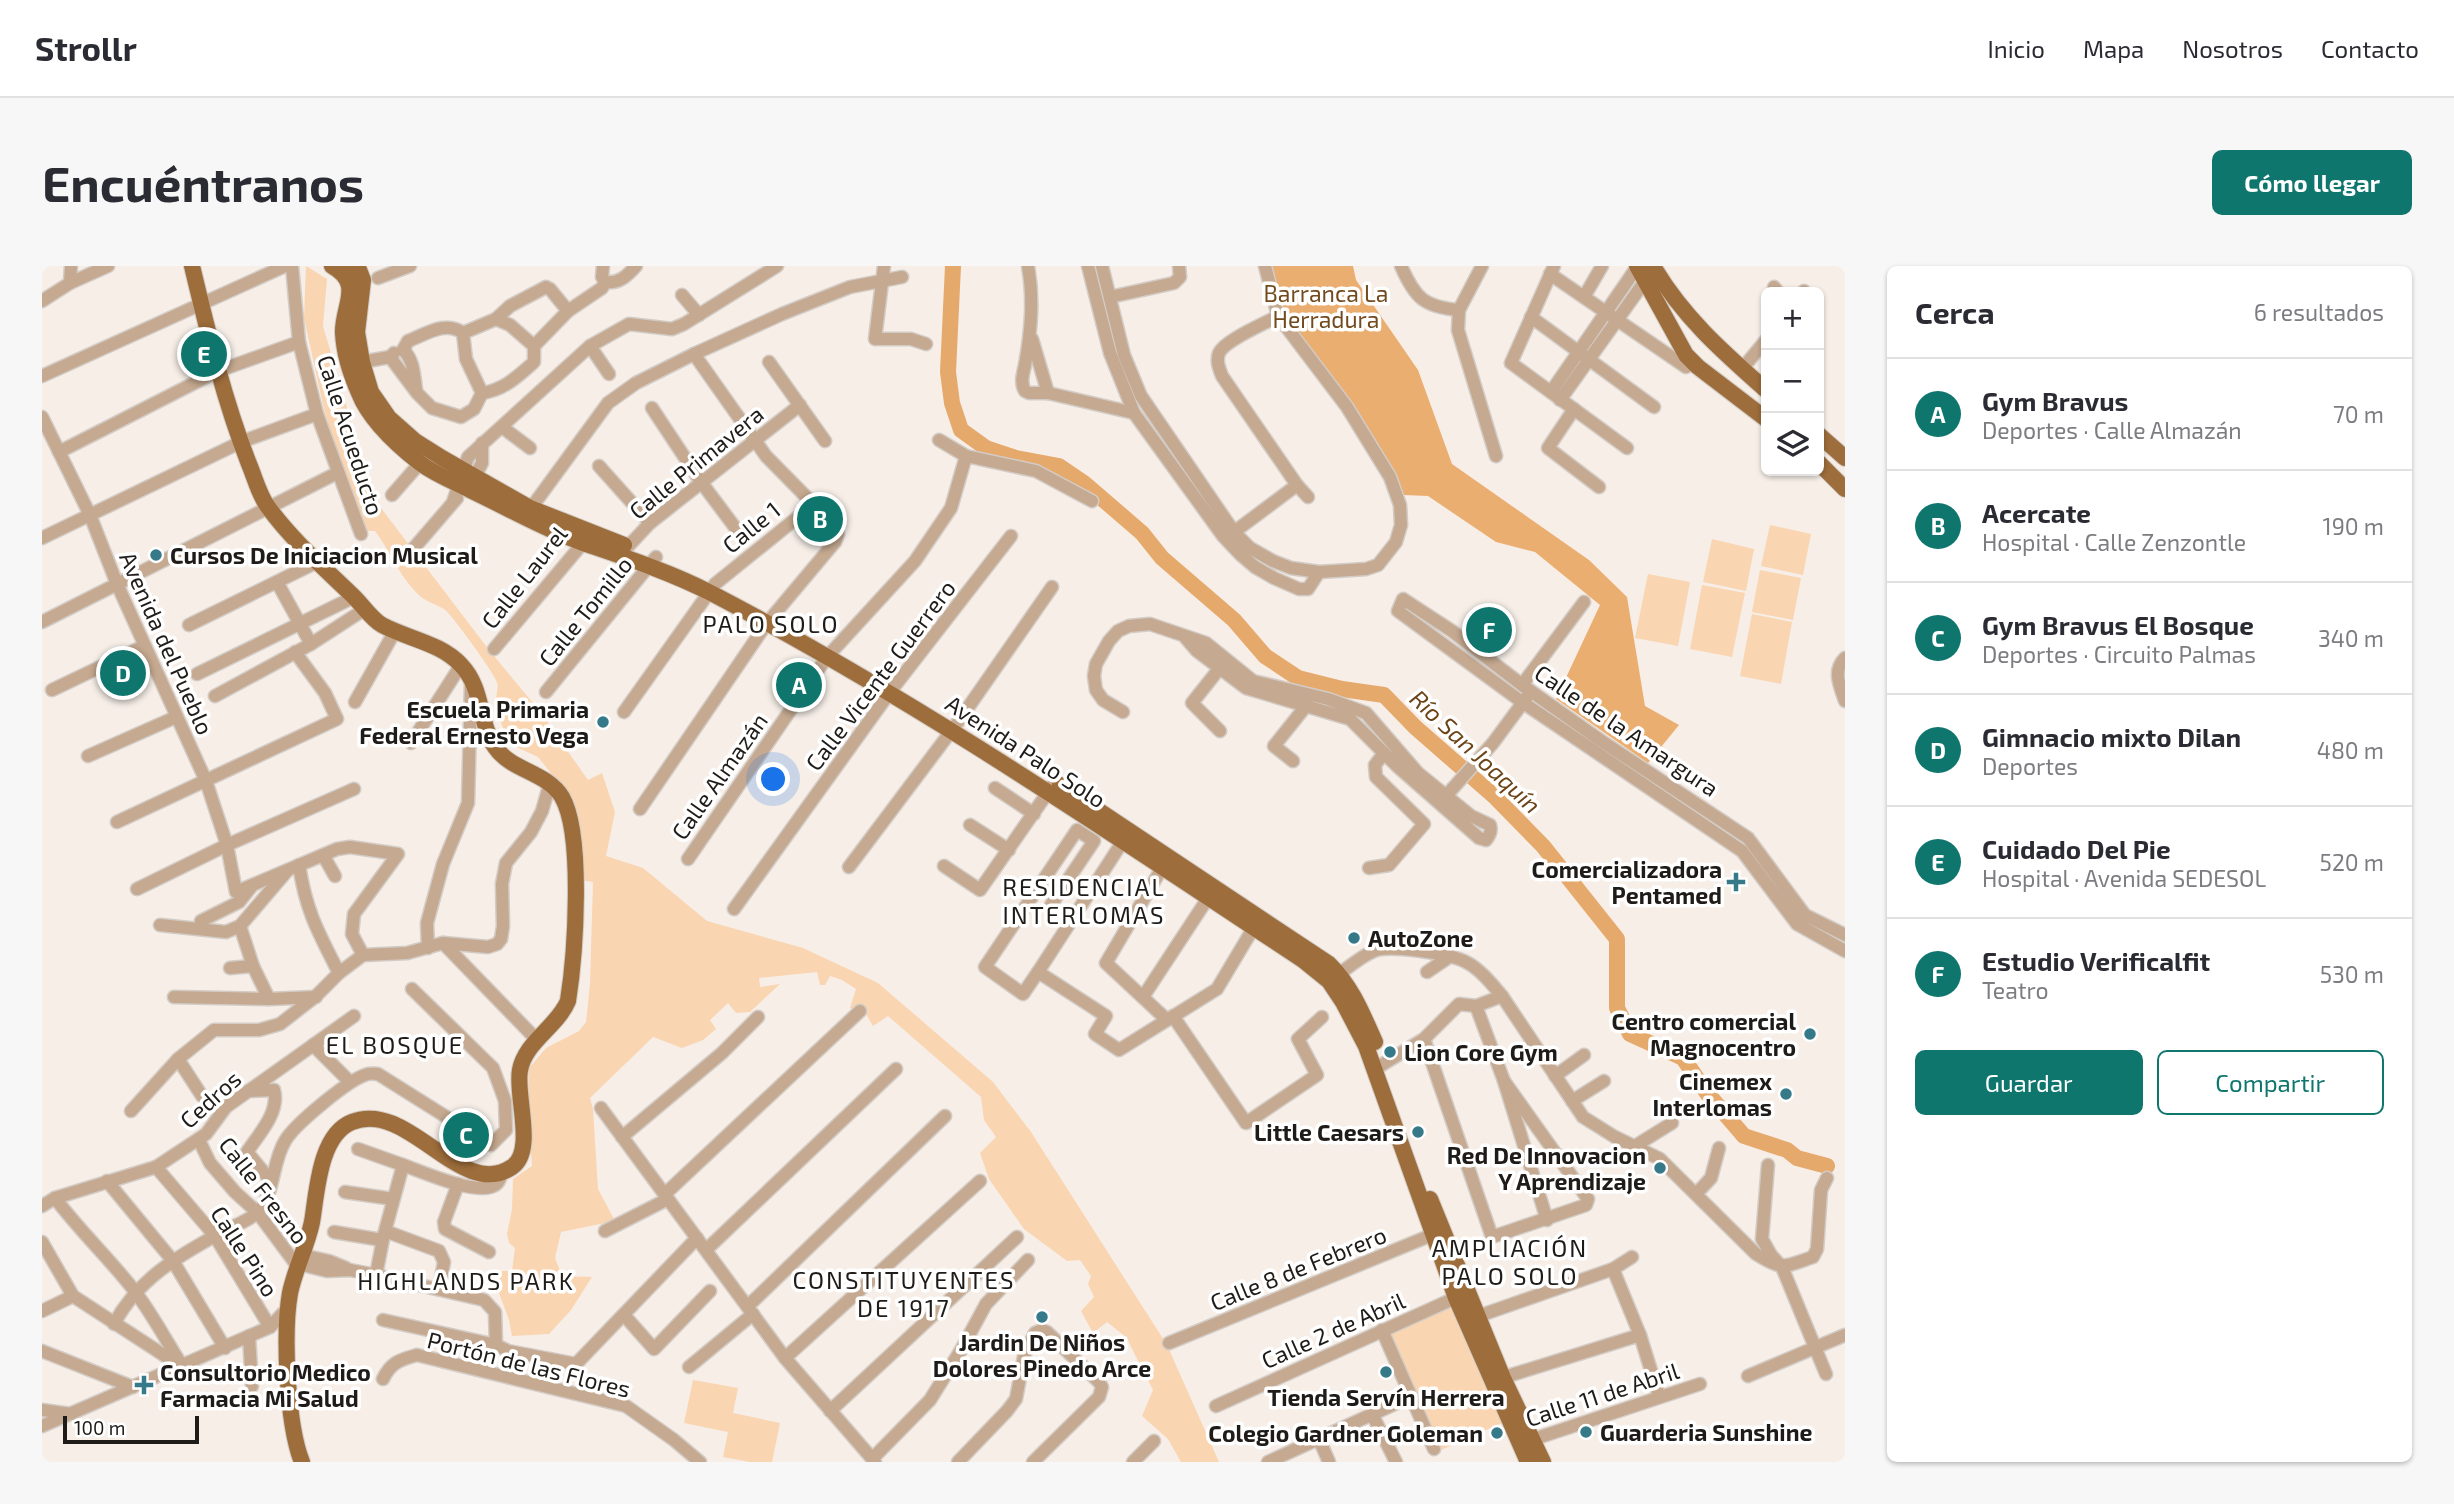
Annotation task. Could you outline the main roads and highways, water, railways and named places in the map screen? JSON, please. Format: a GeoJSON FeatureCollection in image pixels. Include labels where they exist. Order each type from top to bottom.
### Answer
{"type":"FeatureCollection","features":[{"type":"Feature","properties":{"kind":"main road"},"geometry":{"type":"LineString","coordinates":[[192,266],[218,372],[241,442],[268,508],[379,624],[447,653],[466,671],[480,697],[494,746],[506,760],[550,783],[562,797],[570,820],[576,878],[568,1001],[563,1014],[524,1056],[519,1081],[524,1137],[515,1166],[502,1173],[480,1173],[456,1164],[399,1125],[383,1120],[352,1122],[340,1131],[328,1146],[320,1170],[311,1225],[288,1308],[292,1425],[302,1462]]}},
{"type":"Feature","properties":{"kind":"main road","name":"Avenida Palo Solo"},"geometry":{"type":"LineString","coordinates":[[332,266],[341,271],[349,283],[350,294],[343,331],[355,364],[371,392],[389,418],[466,480]]}},
{"type":"Feature","properties":{"kind":"main road","name":"Avenida Palo Solo"},"geometry":{"type":"LineString","coordinates":[[354,266],[363,280],[355,364],[360,397],[380,427],[419,463],[466,480],[527,513],[584,537],[653,561],[770,619],[893,688],[1314,952],[1359,1006],[1437,1233],[1525,1442],[1528,1462]]}},
{"type":"Feature","properties":{"kind":"main road"},"geometry":{"type":"LineString","coordinates":[[1653,266],[1673,298],[1697,327],[1761,386]]}},
{"type":"Feature","properties":{"kind":"main road"},"geometry":{"type":"LineString","coordinates":[[1640,271],[1692,367],[1761,415]]}},
{"type":"Feature","properties":{"kind":"main road"},"geometry":{"type":"LineString","coordinates":[[1678,342],[1690,343],[1695,339],[1697,327]]}},
{"type":"Feature","properties":{"kind":"main road"},"geometry":{"type":"LineString","coordinates":[[1692,367],[1705,349],[1717,347]]}},
{"type":"Feature","properties":{"kind":"main road"},"geometry":{"type":"LineString","coordinates":[[1824,439],[1845,458]]}},
{"type":"Feature","properties":{"kind":"main road"},"geometry":{"type":"LineString","coordinates":[[1824,468],[1845,489]]}},
{"type":"Feature","properties":{"kind":"main road","name":"Avenida Palo Solo"},"geometry":{"type":"LineString","coordinates":[[1052,787],[1088,827],[1123,841],[1303,960],[1335,978]]}},
{"type":"Feature","properties":{"kind":"main road","name":"Avenida Palo Solo"},"geometry":{"type":"LineString","coordinates":[[1525,1442],[1543,1462]]}},
{"type":"Feature","properties":{"kind":"waterway","name":"Río San Joaquín"},"geometry":{"type":"LineString","coordinates":[[953,266],[948,372],[952,403],[961,430],[986,448],[1016,458],[1059,466],[1084,483],[1142,533],[1162,558],[1234,620],[1265,656],[1298,678],[1342,689],[1384,695],[1415,727],[1494,796],[1543,846],[1617,939],[1617,1008],[1630,1034],[1683,1058],[1707,1093],[1744,1136],[1787,1150],[1797,1158],[1827,1166]]}},
{"type":"Feature","properties":{"kind":"place","name":"Cuidado Del Pie"},"geometry":{"type":"Point","coordinates":[204,354]}},
{"type":"Feature","properties":{"kind":"place","name":"Acercate"},"geometry":{"type":"Point","coordinates":[820,519]}},
{"type":"Feature","properties":{"kind":"place","name":"Cursos De Iniciacion Musical"},"geometry":{"type":"Point","coordinates":[156,555]}},
{"type":"Feature","properties":{"kind":"place","name":"Estudio Verificalfit"},"geometry":{"type":"Point","coordinates":[1489,630]}},
{"type":"Feature","properties":{"kind":"place","name":"Gimnacio mixto Dilan"},"geometry":{"type":"Point","coordinates":[123,673]}},
{"type":"Feature","properties":{"kind":"place","name":"Gym Bravus"},"geometry":{"type":"Point","coordinates":[799,685]}},
{"type":"Feature","properties":{"kind":"place","name":"Escuela Primaria Federal Ernesto Vega"},"geometry":{"type":"Point","coordinates":[603,722]}},
{"type":"Feature","properties":{"kind":"place","name":"Comercializadora Pentamed"},"geometry":{"type":"Point","coordinates":[1736,882]}},
{"type":"Feature","properties":{"kind":"place","name":"AutoZone"},"geometry":{"type":"Point","coordinates":[1354,938]}},
{"type":"Feature","properties":{"kind":"place","name":"Centro comercial Magnocentro"},"geometry":{"type":"Point","coordinates":[1810,1034]}},
{"type":"Feature","properties":{"kind":"place","name":"Lion Core Gym"},"geometry":{"type":"Point","coordinates":[1390,1052]}},
{"type":"Feature","properties":{"kind":"place","name":"Cinemex Interlomas"},"geometry":{"type":"Point","coordinates":[1786,1094]}},
{"type":"Feature","properties":{"kind":"place","name":"Little Caesars"},"geometry":{"type":"Point","coordinates":[1418,1132]}},
{"type":"Feature","properties":{"kind":"place","name":"Gym Bravus El Bosque"},"geometry":{"type":"Point","coordinates":[466,1135]}},
{"type":"Feature","properties":{"kind":"place","name":"Red De Innovacion Y Aprendizaje"},"geometry":{"type":"Point","coordinates":[1660,1168]}},
{"type":"Feature","properties":{"kind":"place","name":"Jardin De Niños Dolores Pinedo Arce"},"geometry":{"type":"Point","coordinates":[1042,1317]}},
{"type":"Feature","properties":{"kind":"place","name":"Tienda Servín Herrera"},"geometry":{"type":"Point","coordinates":[1386,1372]}},
{"type":"Feature","properties":{"kind":"place","name":"Consultorio Medico Farmacia Mi Salud"},"geometry":{"type":"Point","coordinates":[144,1385]}},
{"type":"Feature","properties":{"kind":"place","name":"Guarderia Sunshine"},"geometry":{"type":"Point","coordinates":[1586,1432]}},
{"type":"Feature","properties":{"kind":"place","name":"Colegio Gardner Goleman"},"geometry":{"type":"Point","coordinates":[1497,1433]}},
{"type":"Feature","properties":{"kind":"district","name":"PALO SOLO"},"geometry":{"type":"Point","coordinates":[771,623]}},
{"type":"Feature","properties":{"kind":"district","name":"RESIDENCIAL INTERLOMAS"},"geometry":{"type":"Point","coordinates":[1084,900]}},
{"type":"Feature","properties":{"kind":"district","name":"EL BOSQUE"},"geometry":{"type":"Point","coordinates":[395,1044]}},
{"type":"Feature","properties":{"kind":"district","name":"AMPLIACIÓN PALO SOLO"},"geometry":{"type":"Point","coordinates":[1510,1261]}},
{"type":"Feature","properties":{"kind":"district","name":"HIGHLANDS PARK"},"geometry":{"type":"Point","coordinates":[466,1280]}},
{"type":"Feature","properties":{"kind":"district","name":"CONSTITUYENTES DE 1917"},"geometry":{"type":"Point","coordinates":[904,1293]}},
{"type":"Feature","properties":{"kind":"park label","name":"Barranca La Herradura"},"geometry":{"type":"Point","coordinates":[1326,306]}}]}
